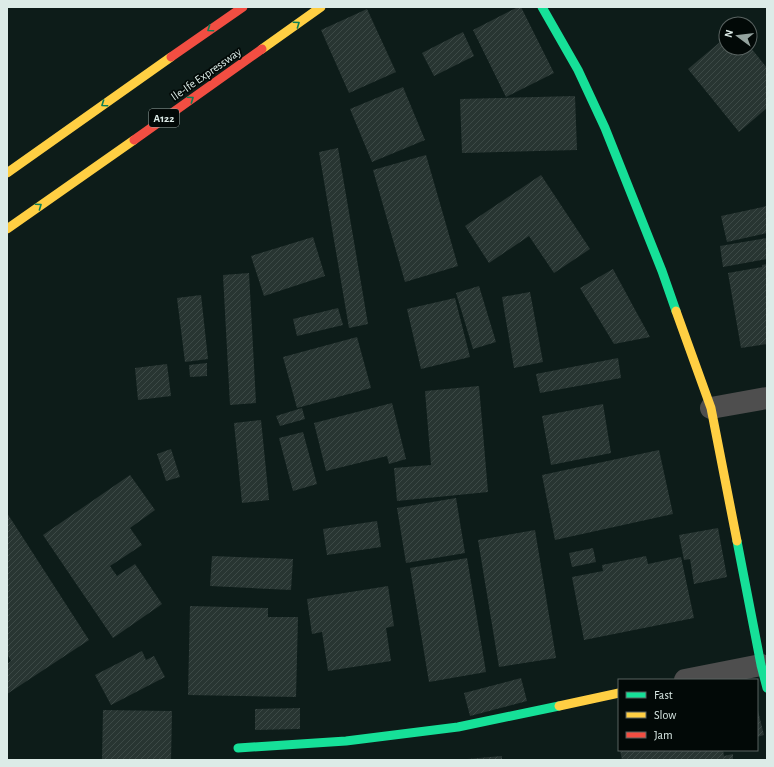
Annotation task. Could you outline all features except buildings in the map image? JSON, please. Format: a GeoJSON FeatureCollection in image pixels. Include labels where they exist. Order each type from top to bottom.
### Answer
{"type":"FeatureCollection","features":[{"type":"Feature","properties":{"kind":"main road"},"geometry":{"type":"LineString","coordinates":[[7,173],[243,7]]}},
{"type":"Feature","properties":{"kind":"main road","name":"Ile-Ife Expressway"},"geometry":{"type":"LineString","coordinates":[[7,228],[321,7]]}},
{"type":"Feature","properties":{"kind":"main road"},"geometry":{"type":"LineString","coordinates":[[542,7],[578,70],[614,150],[662,271],[711,408],[761,665],[767,688]]}},
{"type":"Feature","properties":{"kind":"main road"},"geometry":{"type":"LineString","coordinates":[[238,748],[346,741],[458,727],[618,693]]}},
{"type":"Feature","properties":{"kind":"street"},"geometry":{"type":"LineString","coordinates":[[711,408],[767,398]]}},
{"type":"Feature","properties":{"kind":"street"},"geometry":{"type":"LineString","coordinates":[[690,679],[761,665]]}},
{"type":"Feature","properties":{"kind":"traffic: fast"},"geometry":{"type":"LineString","coordinates":[[542,7],[578,70],[605,128],[662,271],[676,311]]}},
{"type":"Feature","properties":{"kind":"traffic: fast"},"geometry":{"type":"LineString","coordinates":[[737,541],[761,665],[767,688]]}},
{"type":"Feature","properties":{"kind":"traffic: fast"},"geometry":{"type":"LineString","coordinates":[[238,748],[346,741],[458,727],[559,706]]}},
{"type":"Feature","properties":{"kind":"traffic: slow"},"geometry":{"type":"LineString","coordinates":[[262,49],[321,7]]}},
{"type":"Feature","properties":{"kind":"traffic: slow"},"geometry":{"type":"LineString","coordinates":[[7,173],[171,57]]}},
{"type":"Feature","properties":{"kind":"traffic: slow"},"geometry":{"type":"LineString","coordinates":[[7,229],[134,140]]}},
{"type":"Feature","properties":{"kind":"traffic: slow"},"geometry":{"type":"LineString","coordinates":[[676,311],[711,408],[737,541]]}},
{"type":"Feature","properties":{"kind":"traffic: slow"},"geometry":{"type":"LineString","coordinates":[[559,706],[618,693]]}},
{"type":"Feature","properties":{"kind":"traffic: jam"},"geometry":{"type":"LineString","coordinates":[[171,57],[243,7]]}},
{"type":"Feature","properties":{"kind":"traffic: jam"},"geometry":{"type":"LineString","coordinates":[[134,140],[262,49]]}}]}
